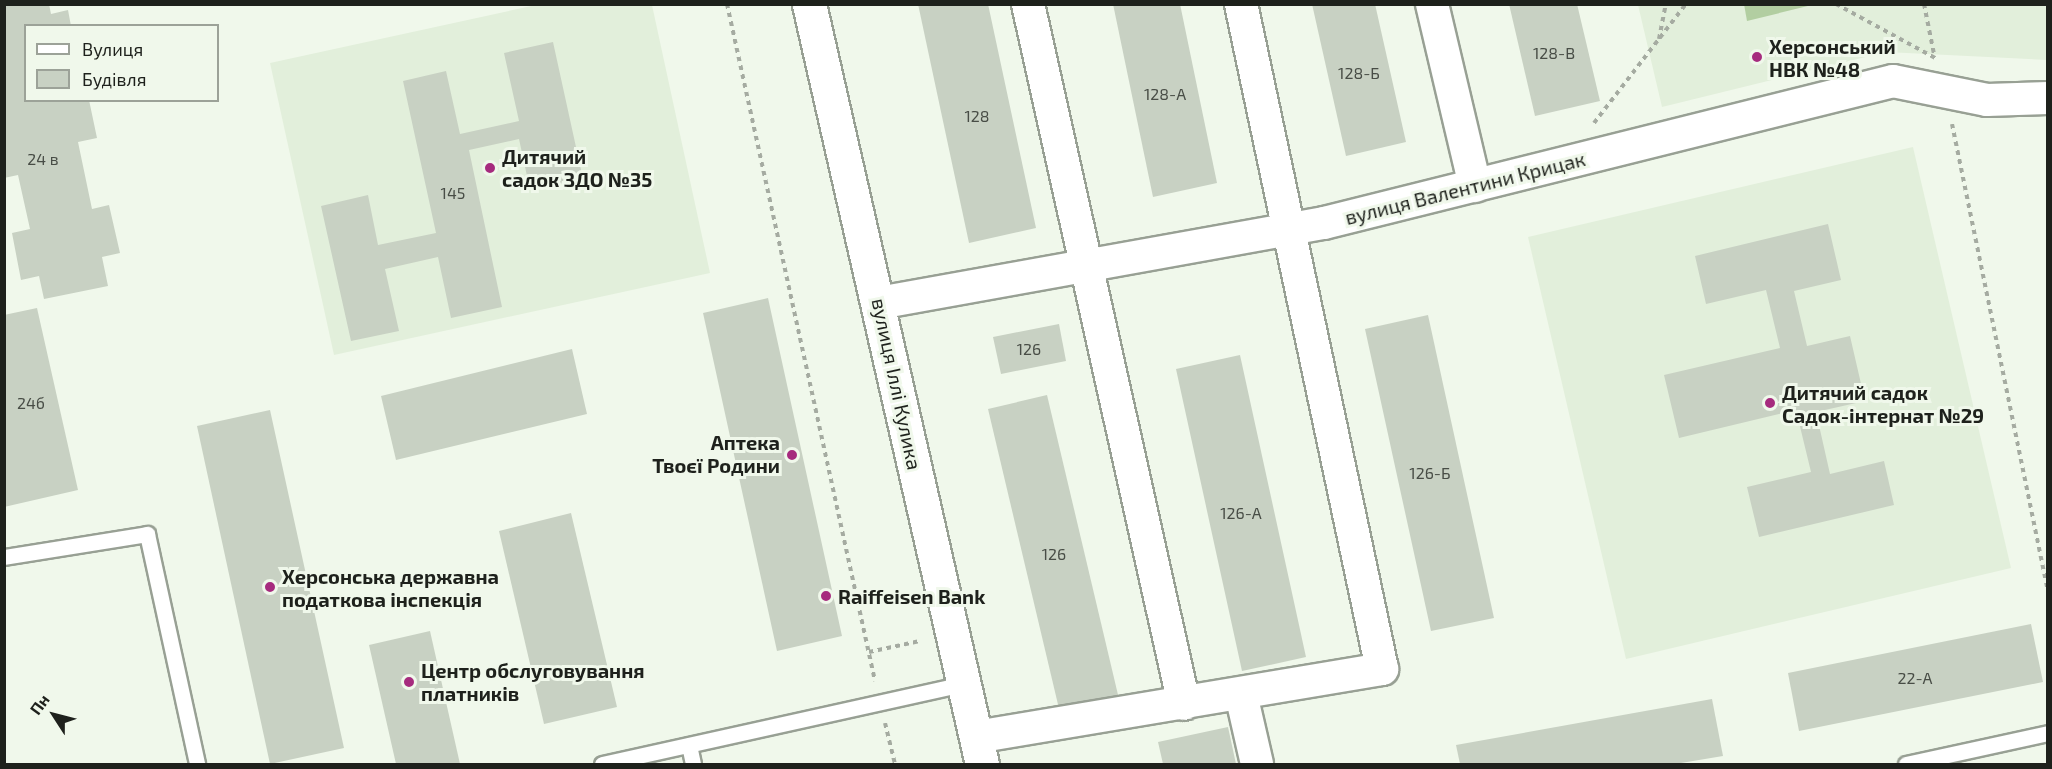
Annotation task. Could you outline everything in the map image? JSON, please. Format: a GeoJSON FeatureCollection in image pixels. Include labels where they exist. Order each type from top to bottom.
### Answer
{"type":"FeatureCollection","features":[{"type":"Feature","properties":{"kind":"street","name":"вулиця Іллі Кулика"},"geometry":{"type":"LineString","coordinates":[[809,4],[879,303],[979,751]]}},
{"type":"Feature","properties":{"kind":"street"},"geometry":{"type":"LineString","coordinates":[[1028,4],[1082,266],[1184,704]]}},
{"type":"Feature","properties":{"kind":"street"},"geometry":{"type":"LineString","coordinates":[[979,751],[1184,704],[1382,669],[1241,4]]}},
{"type":"Feature","properties":{"kind":"street"},"geometry":{"type":"LineString","coordinates":[[1432,4],[1475,186]]}},
{"type":"Feature","properties":{"kind":"street","name":"вулиця Валентини Крицак"},"geometry":{"type":"LineString","coordinates":[[879,303],[1289,230],[1475,186],[1893,81],[1987,100],[2048,98]]}},
{"type":"Feature","properties":{"kind":"street"},"geometry":{"type":"LineString","coordinates":[[1241,694],[1257,765]]}},
{"type":"Feature","properties":{"kind":"lane"},"geometry":{"type":"LineString","coordinates":[[4,557],[147,534],[197,765]]}},
{"type":"Feature","properties":{"kind":"lane"},"geometry":{"type":"LineString","coordinates":[[602,765],[964,684]]}},
{"type":"Feature","properties":{"kind":"lane"},"geometry":{"type":"LineString","coordinates":[[1906,765],[2048,733]]}},
{"type":"Feature","properties":{"kind":"lane"},"geometry":{"type":"LineString","coordinates":[[689,746],[693,765]]}},
{"type":"Feature","properties":{"kind":"path"},"geometry":{"type":"LineString","coordinates":[[727,4],[869,652],[920,641]]}},
{"type":"Feature","properties":{"kind":"path"},"geometry":{"type":"LineString","coordinates":[[1658,40],[1666,4]]}},
{"type":"Feature","properties":{"kind":"path"},"geometry":{"type":"LineString","coordinates":[[1562,164],[1686,4]]}},
{"type":"Feature","properties":{"kind":"path"},"geometry":{"type":"LineString","coordinates":[[1836,4],[1934,54]]}},
{"type":"Feature","properties":{"kind":"path"},"geometry":{"type":"LineString","coordinates":[[1924,4],[1934,54],[1945,92],[2048,590]]}},
{"type":"Feature","properties":{"kind":"shaded area","name":"Дитячий садок ЗДО №35"},"geometry":{"type":"Polygon","coordinates":[[[536,5],[652,5],[710,273],[334,355],[270,63],[536,5]]]}},
{"type":"Feature","properties":{"kind":"shaded area","name":"Херсонський НВК №48"},"geometry":{"type":"Polygon","coordinates":[[[1638,5],[2047,5],[2047,60],[1886,52],[1662,107],[1638,5]]]}},
{"type":"Feature","properties":{"kind":"shaded area","name":"Дитячий садок Садок-інтернат №29"},"geometry":{"type":"Polygon","coordinates":[[[1913,147],[2011,568],[1626,659],[1528,237],[1913,147]]]}},
{"type":"Feature","properties":{"kind":"green space"},"geometry":{"type":"Polygon","coordinates":[[[1744,4],[1812,4],[1812,5],[1747,21],[1744,4]]]}},
{"type":"Feature","properties":{"kind":"building"},"geometry":{"type":"Polygon","coordinates":[[[4,4],[49,4],[51,14],[68,10],[71,24],[24,24],[24,102],[89,102],[97,138],[78,142],[92,209],[109,205],[120,253],[102,257],[108,286],[44,299],[39,276],[21,280],[12,233],[30,229],[18,175],[4,178],[4,4]]]}},
{"type":"Feature","properties":{"kind":"building"},"geometry":{"type":"Polygon","coordinates":[[[918,4],[988,4],[1036,228],[969,243],[918,4]]]}},
{"type":"Feature","properties":{"kind":"building"},"geometry":{"type":"Polygon","coordinates":[[[1113,4],[1180,4],[1217,183],[1153,197],[1113,4]]]}},
{"type":"Feature","properties":{"kind":"building"},"geometry":{"type":"Polygon","coordinates":[[[1312,4],[1375,4],[1406,142],[1346,156],[1312,4]]]}},
{"type":"Feature","properties":{"kind":"building"},"geometry":{"type":"Polygon","coordinates":[[[1509,4],[1577,4],[1600,101],[1535,116],[1509,4]]]}},
{"type":"Feature","properties":{"kind":"building"},"geometry":{"type":"Polygon","coordinates":[[[553,42],[583,179],[530,190],[519,139],[469,150],[502,307],[451,318],[438,257],[385,269],[399,331],[351,341],[321,206],[368,195],[378,245],[436,233],[403,81],[446,71],[460,134],[519,121],[504,53],[553,42]]]}},
{"type":"Feature","properties":{"kind":"building"},"geometry":{"type":"Polygon","coordinates":[[[1828,224],[1841,280],[1794,291],[1807,346],[1850,336],[1865,401],[1816,412],[1830,474],[1884,461],[1894,505],[1759,537],[1747,487],[1811,472],[1796,410],[1679,438],[1664,375],[1780,348],[1766,290],[1706,304],[1695,256],[1828,224]]]}},
{"type":"Feature","properties":{"kind":"building"},"geometry":{"type":"Polygon","coordinates":[[[768,298],[842,636],[777,651],[703,313],[768,298]]]}},
{"type":"Feature","properties":{"kind":"building"},"geometry":{"type":"Polygon","coordinates":[[[37,308],[78,490],[4,507],[4,315],[37,308]]]}},
{"type":"Feature","properties":{"kind":"building"},"geometry":{"type":"Polygon","coordinates":[[[1428,315],[1494,618],[1431,631],[1365,329],[1428,315]]]}},
{"type":"Feature","properties":{"kind":"building"},"geometry":{"type":"Polygon","coordinates":[[[1059,324],[1066,361],[1001,374],[993,337],[1059,324]]]}},
{"type":"Feature","properties":{"kind":"building"},"geometry":{"type":"Polygon","coordinates":[[[572,349],[587,414],[396,460],[381,396],[572,349]]]}},
{"type":"Feature","properties":{"kind":"building"},"geometry":{"type":"Polygon","coordinates":[[[1240,355],[1306,657],[1242,671],[1176,369],[1240,355]]]}},
{"type":"Feature","properties":{"kind":"building"},"geometry":{"type":"Polygon","coordinates":[[[1047,395],[1119,699],[1060,713],[988,409],[1047,395]]]}},
{"type":"Feature","properties":{"kind":"building","name":"Херсонська державна податкова інспекція"},"geometry":{"type":"Polygon","coordinates":[[[270,410],[344,748],[270,764],[197,426],[270,410]]]}},
{"type":"Feature","properties":{"kind":"building"},"geometry":{"type":"Polygon","coordinates":[[[571,513],[617,707],[544,724],[499,531],[571,513]]]}},
{"type":"Feature","properties":{"kind":"building"},"geometry":{"type":"Polygon","coordinates":[[[2031,624],[2043,682],[1799,731],[1788,673],[2031,624]]]}},
{"type":"Feature","properties":{"kind":"building","name":"Центр обслуговування платників"},"geometry":{"type":"Polygon","coordinates":[[[430,631],[460,764],[396,764],[369,645],[430,631]]]}},
{"type":"Feature","properties":{"kind":"building"},"geometry":{"type":"Polygon","coordinates":[[[1712,699],[1723,756],[1675,764],[1460,764],[1456,745],[1712,699]]]}},
{"type":"Feature","properties":{"kind":"building"},"geometry":{"type":"Polygon","coordinates":[[[1228,727],[1236,764],[1163,764],[1158,742],[1228,727]]]}},
{"type":"Feature","properties":{"kind":"place","name":"Херсонський НВК №48"},"geometry":{"type":"Point","coordinates":[1757,57]}},
{"type":"Feature","properties":{"kind":"place","name":"Дитячий садок ЗДО №35"},"geometry":{"type":"Point","coordinates":[490,168]}},
{"type":"Feature","properties":{"kind":"place","name":"Дитячий садок Садок-інтернат №29"},"geometry":{"type":"Point","coordinates":[1770,403]}},
{"type":"Feature","properties":{"kind":"place","name":"Аптека Твоєї Родини"},"geometry":{"type":"Point","coordinates":[792,455]}},
{"type":"Feature","properties":{"kind":"place","name":"Херсонська державна податкова інспекція"},"geometry":{"type":"Point","coordinates":[270,587]}},
{"type":"Feature","properties":{"kind":"place","name":"Raiffeisen Bank"},"geometry":{"type":"Point","coordinates":[826,596]}},
{"type":"Feature","properties":{"kind":"place","name":"Центр обслуговування платників"},"geometry":{"type":"Point","coordinates":[409,682]}}]}
